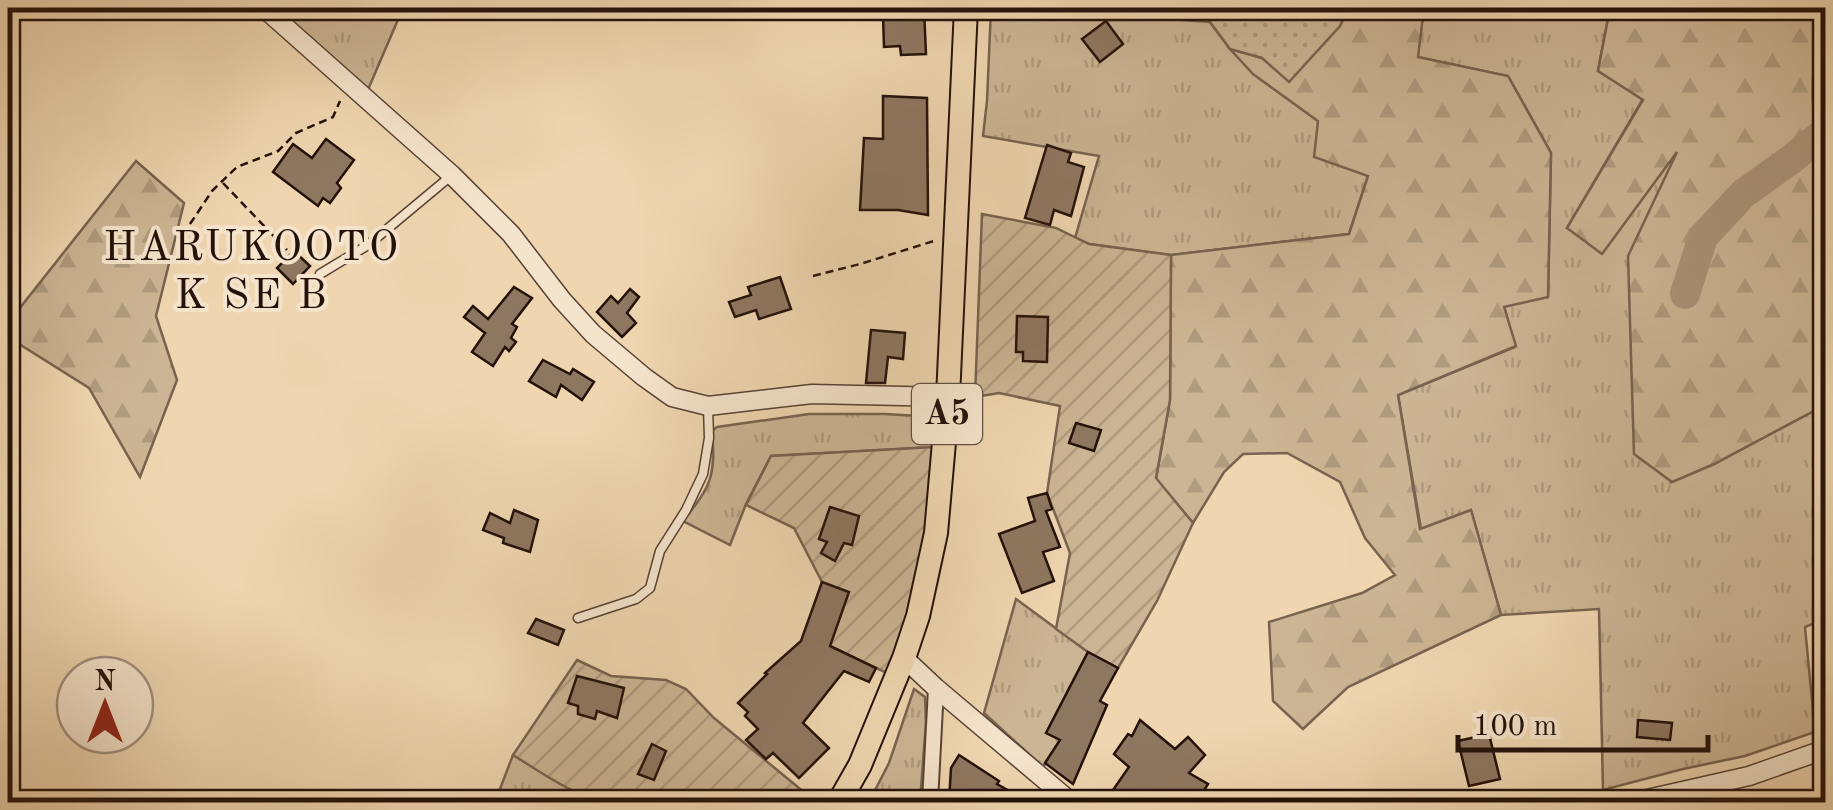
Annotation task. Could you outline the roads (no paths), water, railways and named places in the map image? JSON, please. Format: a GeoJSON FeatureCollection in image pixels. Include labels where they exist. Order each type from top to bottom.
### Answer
{"type":"FeatureCollection","features":[{"type":"Feature","properties":{"kind":"highway","name":"A5"},"geometry":{"type":"LineString","coordinates":[[840,802],[904,658],[918,616],[936,533],[948,397],[966,8]]}},
{"type":"Feature","properties":{"kind":"street"},"geometry":{"type":"LineString","coordinates":[[264,8],[452,174],[511,234],[593,334],[672,397],[708,406],[812,394],[948,397]]}},
{"type":"Feature","properties":{"kind":"street"},"geometry":{"type":"LineString","coordinates":[[904,658],[1071,802]]}},
{"type":"Feature","properties":{"kind":"street"},"geometry":{"type":"LineString","coordinates":[[930,802],[936,688]]}},
{"type":"Feature","properties":{"kind":"street"},"geometry":{"type":"LineString","coordinates":[[1634,802],[1750,776],[1826,749]]}},
{"type":"Feature","properties":{"kind":"lane"},"geometry":{"type":"LineString","coordinates":[[320,274],[368,245],[452,174]]}},
{"type":"Feature","properties":{"kind":"lane"},"geometry":{"type":"LineString","coordinates":[[578,618],[636,599],[650,588],[660,551],[703,474],[709,438],[708,406]]}},
{"type":"Feature","properties":{"kind":"waterway"},"geometry":{"type":"LineString","coordinates":[[1826,82],[1826,99]]}},
{"type":"Feature","properties":{"kind":"waterway"},"geometry":{"type":"LineString","coordinates":[[1685,294],[1703,237],[1743,194],[1826,131]]}},
{"type":"Feature","properties":{"kind":"district","name":"HARUKOOTO K SE B"},"geometry":{"type":"Point","coordinates":[252,273]}}]}
